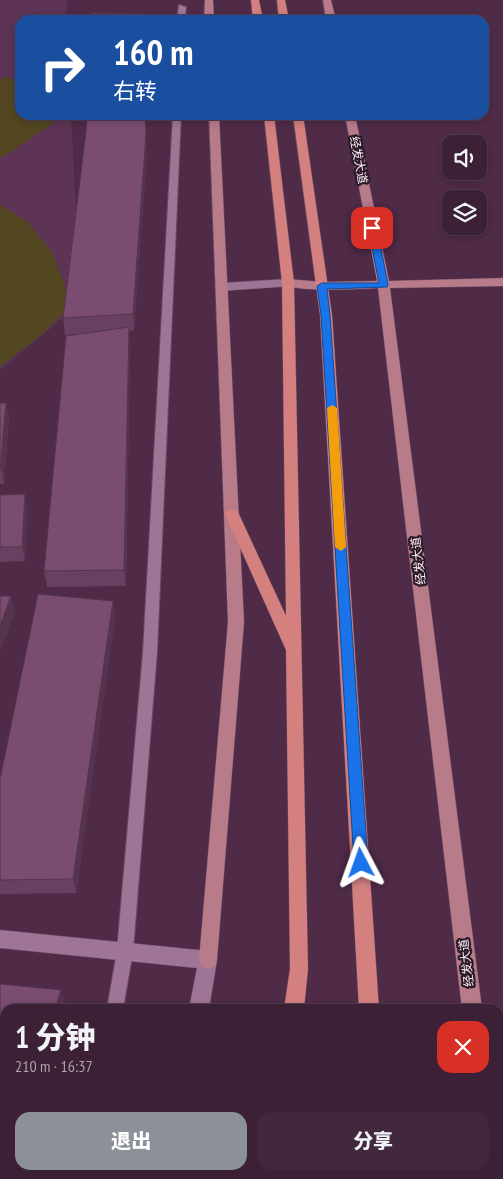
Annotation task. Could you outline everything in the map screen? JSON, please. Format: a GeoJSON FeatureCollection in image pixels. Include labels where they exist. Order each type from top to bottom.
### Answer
{"type":"FeatureCollection","features":[{"type":"Feature","properties":{"kind":"main road"},"geometry":{"type":"LineString","coordinates":[[209,0],[210,15]]}},
{"type":"Feature","properties":{"kind":"main road"},"geometry":{"type":"LineString","coordinates":[[255,0],[257,15]]}},
{"type":"Feature","properties":{"kind":"main road"},"geometry":{"type":"LineString","coordinates":[[281,0],[283,15]]}},
{"type":"Feature","properties":{"kind":"main road"},"geometry":{"type":"LineString","coordinates":[[327,0],[330,15]]}},
{"type":"Feature","properties":{"kind":"main road"},"geometry":{"type":"LineString","coordinates":[[208,960],[236,622],[214,120]]}},
{"type":"Feature","properties":{"kind":"main road"},"geometry":{"type":"LineString","coordinates":[[271,120],[288,283],[299,969],[295,1004]]}},
{"type":"Feature","properties":{"kind":"main road"},"geometry":{"type":"LineString","coordinates":[[299,120],[322,286],[328,345],[369,1004]]}},
{"type":"Feature","properties":{"kind":"main road","name":"经发大道"},"geometry":{"type":"LineString","coordinates":[[351,120],[388,307],[471,1004]]}},
{"type":"Feature","properties":{"kind":"main road"},"geometry":{"type":"LineString","coordinates":[[288,283],[322,286],[503,282]]}},
{"type":"Feature","properties":{"kind":"main road"},"geometry":{"type":"LineString","coordinates":[[232,514],[294,650]]}},
{"type":"Feature","properties":{"kind":"street"},"geometry":{"type":"LineString","coordinates":[[221,287],[288,283]]}},
{"type":"Feature","properties":{"kind":"street"},"geometry":{"type":"LineString","coordinates":[[0,939],[208,960],[200,1004]]}},
{"type":"Feature","properties":{"kind":"lane"},"geometry":{"type":"LineString","coordinates":[[181,15],[182,7]]}},
{"type":"Feature","properties":{"kind":"lane"},"geometry":{"type":"LineString","coordinates":[[116,1004],[125,952],[150,652],[177,120]]}},
{"type":"Feature","properties":{"kind":"shaded area"},"geometry":{"type":"Polygon","coordinates":[[[0,0],[67,0],[66,15],[15,15],[15,120],[71,120],[81,303],[0,370],[0,0]]]}},
{"type":"Feature","properties":{"kind":"shaded area"},"geometry":{"type":"Polygon","coordinates":[[[5,77],[15,80],[15,120],[58,120],[0,159],[0,80],[5,77]]]}},
{"type":"Feature","properties":{"kind":"shaded area"},"geometry":{"type":"Polygon","coordinates":[[[0,205],[28,222],[53,254],[72,305],[42,334],[0,367],[0,205]]]}},
{"type":"Feature","properties":{"kind":"building"},"geometry":{"type":"Polygon","coordinates":[[[92,13],[144,14],[144,15],[92,15],[92,13]]]}},
{"type":"Feature","properties":{"kind":"building"},"geometry":{"type":"Polygon","coordinates":[[[87,120],[145,120],[146,134],[133,314],[63,318],[87,120]]]}},
{"type":"Feature","properties":{"kind":"building"},"geometry":{"type":"Polygon","coordinates":[[[129,327],[124,570],[44,571],[66,336],[129,327]]]}},
{"type":"Feature","properties":{"kind":"building"},"geometry":{"type":"Polygon","coordinates":[[[0,403],[6,403],[0,469],[0,403]]]}},
{"type":"Feature","properties":{"kind":"building"},"geometry":{"type":"Polygon","coordinates":[[[25,494],[22,547],[0,547],[0,495],[25,494]]]}},
{"type":"Feature","properties":{"kind":"building"},"geometry":{"type":"Polygon","coordinates":[[[38,594],[113,601],[73,879],[0,880],[0,779],[38,594]]]}},
{"type":"Feature","properties":{"kind":"building"},"geometry":{"type":"Polygon","coordinates":[[[0,596],[11,596],[0,626],[0,596]]]}},
{"type":"Feature","properties":{"kind":"building"},"geometry":{"type":"Polygon","coordinates":[[[0,984],[61,990],[57,1004],[0,1004],[0,984]]]}},
{"type":"Feature","properties":{"kind":"slow traffic"},"geometry":{"type":"LineString","coordinates":[[332,408],[341,547]]}},
{"type":"Feature","properties":{"kind":"route"},"geometry":{"type":"LineString","coordinates":[[361,863],[326,315],[322,286],[384,285],[372,228]]}}]}
